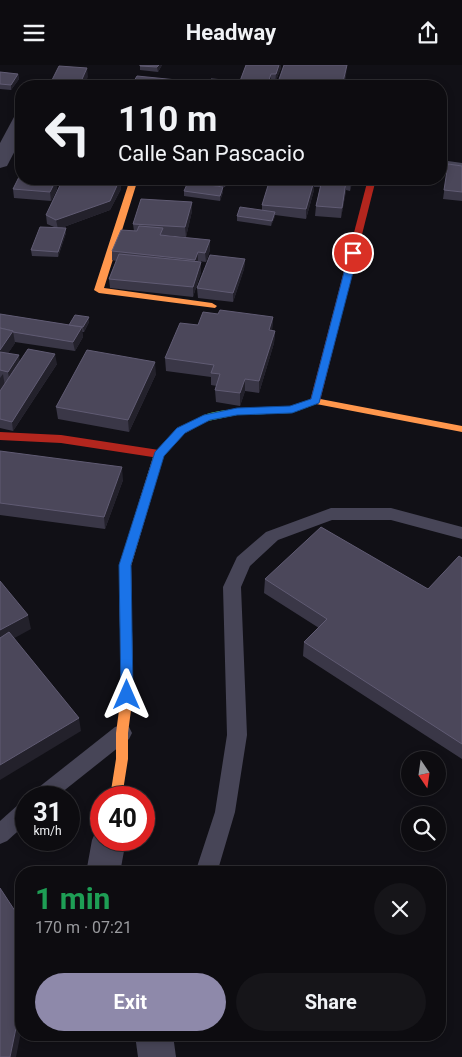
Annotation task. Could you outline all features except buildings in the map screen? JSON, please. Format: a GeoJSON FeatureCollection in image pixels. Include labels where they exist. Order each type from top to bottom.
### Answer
{"type":"FeatureCollection","features":[{"type":"Feature","properties":{"kind":"street"},"geometry":{"type":"LineString","coordinates":[[0,117],[15,119]]}},
{"type":"Feature","properties":{"kind":"street"},"geometry":{"type":"LineString","coordinates":[[0,162],[15,132]]}},
{"type":"Feature","properties":{"kind":"street"},"geometry":{"type":"LineString","coordinates":[[447,167],[462,169]]}},
{"type":"Feature","properties":{"kind":"street"},"geometry":{"type":"LineString","coordinates":[[132,185],[99,290],[212,305]]}},
{"type":"Feature","properties":{"kind":"street"},"geometry":{"type":"LineString","coordinates":[[315,401],[370,185]]}},
{"type":"Feature","properties":{"kind":"street"},"geometry":{"type":"LineString","coordinates":[[118,786],[122,759],[122,733],[127,695],[125,565],[159,454],[181,431],[207,417],[237,412],[292,410],[315,401],[462,429]]}},
{"type":"Feature","properties":{"kind":"street"},"geometry":{"type":"LineString","coordinates":[[0,436],[61,439],[159,454]]}},
{"type":"Feature","properties":{"kind":"street"},"geometry":{"type":"LineString","coordinates":[[104,866],[107,851]]}},
{"type":"Feature","properties":{"kind":"street"},"geometry":{"type":"LineString","coordinates":[[155,1041],[158,1057]]}},
{"type":"Feature","properties":{"kind":"lane"},"geometry":{"type":"LineString","coordinates":[[208,866],[224,812],[237,735],[232,587],[243,562],[272,536],[331,514],[391,514],[462,533]]}},
{"type":"Feature","properties":{"kind":"lane"},"geometry":{"type":"LineString","coordinates":[[55,786],[122,733]]}},
{"type":"Feature","properties":{"kind":"lane"},"geometry":{"type":"LineString","coordinates":[[0,834],[15,821]]}},
{"type":"Feature","properties":{"kind":"traffic: fast"},"geometry":{"type":"LineString","coordinates":[[203,419],[237,412],[292,410],[315,401]]}},
{"type":"Feature","properties":{"kind":"traffic: slow"},"geometry":{"type":"LineString","coordinates":[[132,185],[99,290],[212,306]]}},
{"type":"Feature","properties":{"kind":"traffic: slow"},"geometry":{"type":"LineString","coordinates":[[315,401],[462,429]]}},
{"type":"Feature","properties":{"kind":"traffic: slow"},"geometry":{"type":"LineString","coordinates":[[118,786],[122,759],[122,733],[127,695],[125,566],[159,454],[181,431],[203,419]]}},
{"type":"Feature","properties":{"kind":"traffic: jam"},"geometry":{"type":"LineString","coordinates":[[315,401],[370,185]]}},
{"type":"Feature","properties":{"kind":"traffic: jam"},"geometry":{"type":"LineString","coordinates":[[0,436],[61,439],[159,454]]}},
{"type":"Feature","properties":{"kind":"route"},"geometry":{"type":"LineString","coordinates":[[127,695],[125,565],[159,454],[181,431],[207,417],[237,412],[292,410],[315,401],[353,253]]}}]}
